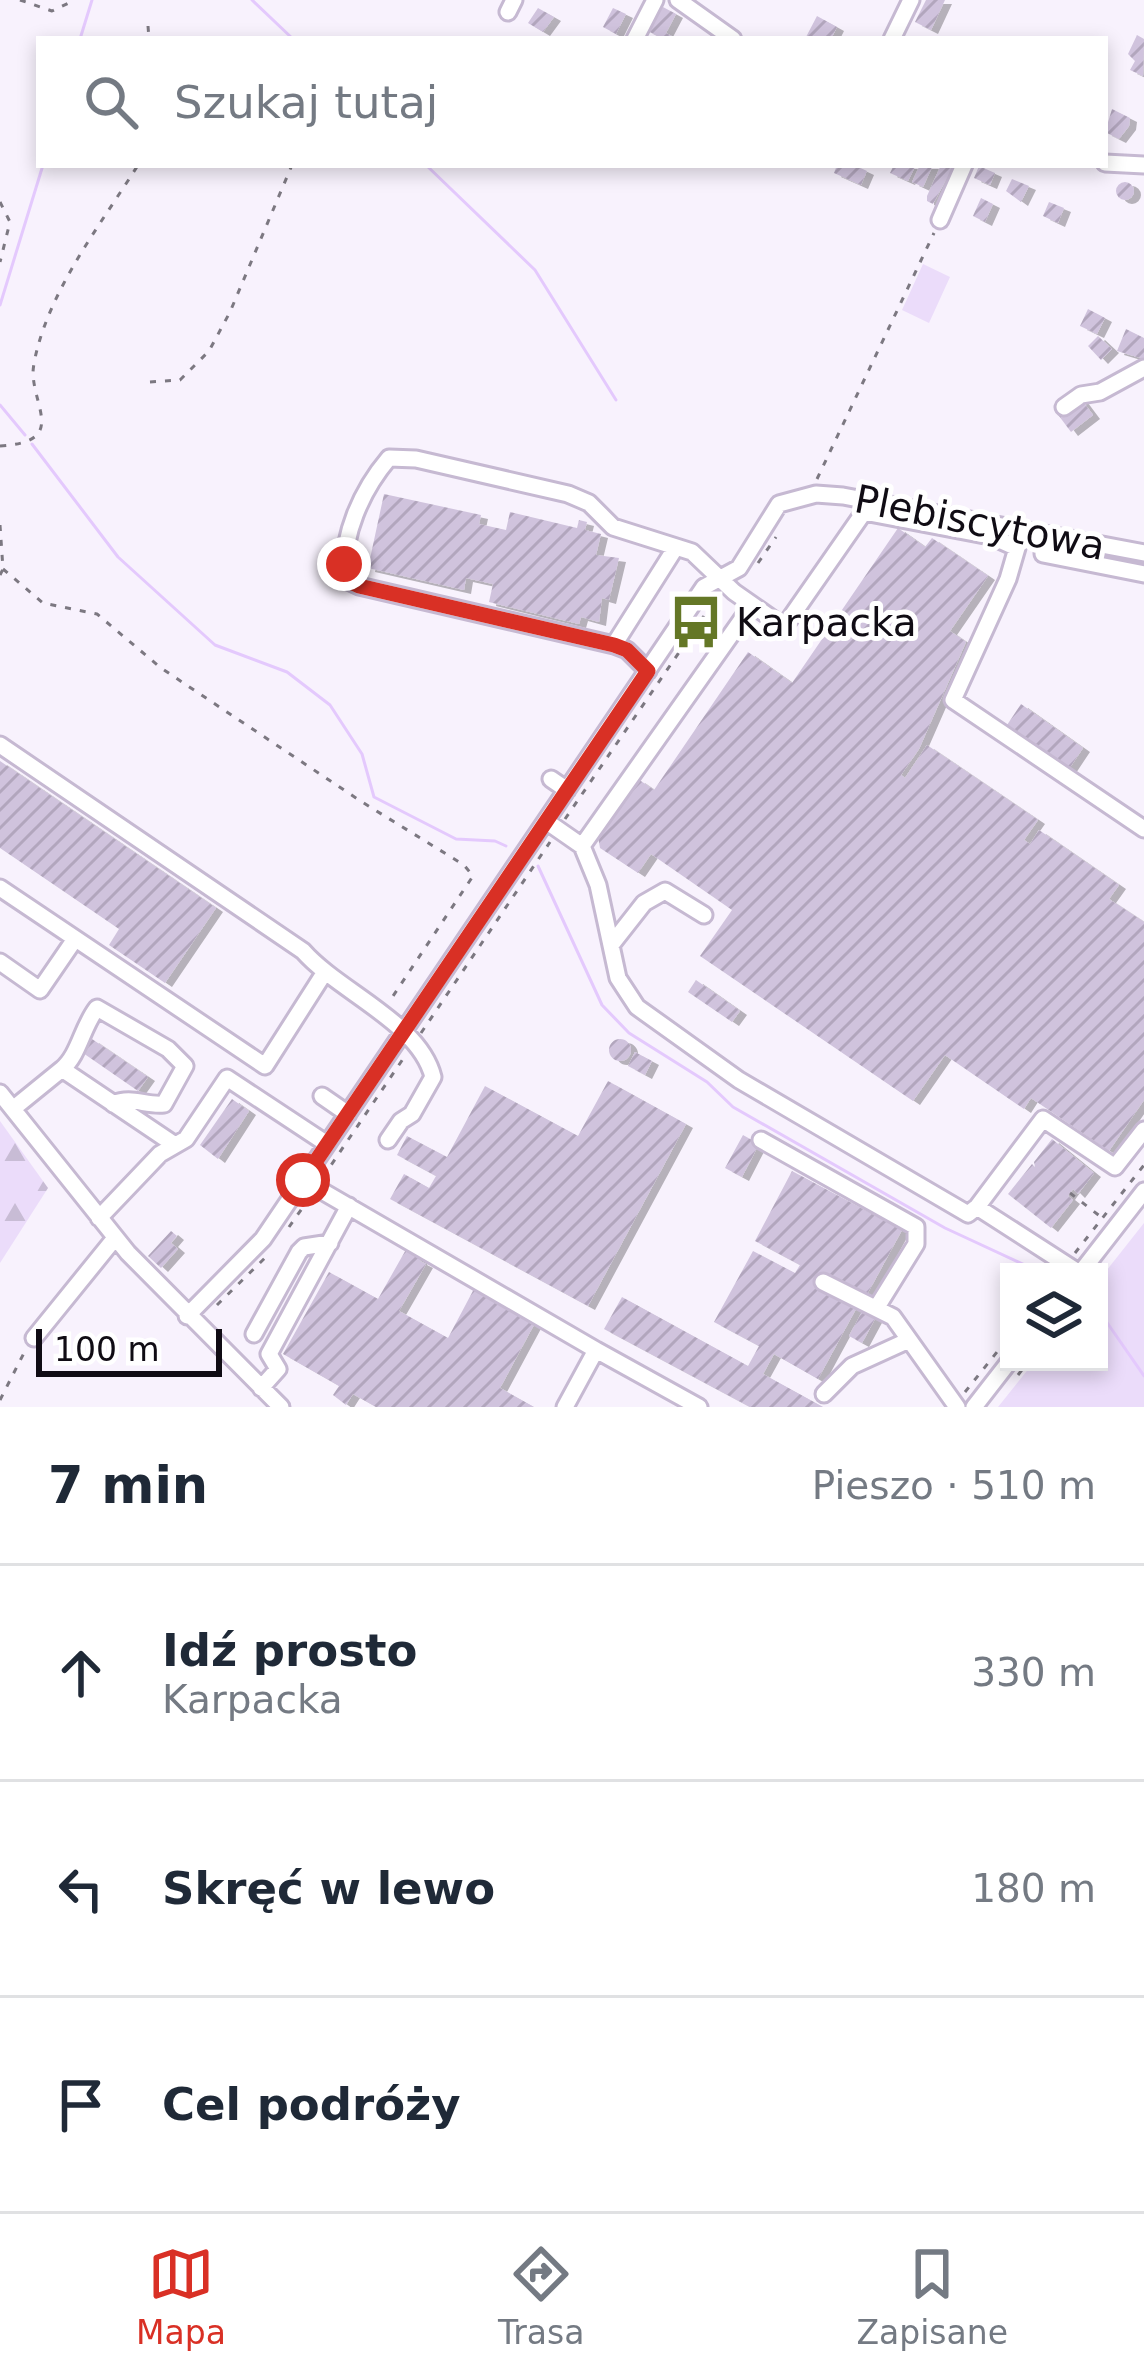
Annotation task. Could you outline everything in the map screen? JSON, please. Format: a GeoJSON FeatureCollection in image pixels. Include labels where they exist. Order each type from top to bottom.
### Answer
{"type":"FeatureCollection","features":[{"type":"Feature","properties":{"kind":"street"},"geometry":{"type":"LineString","coordinates":[[636,36],[655,0]]}},
{"type":"Feature","properties":{"kind":"street"},"geometry":{"type":"LineString","coordinates":[[678,0],[730,36]]}},
{"type":"Feature","properties":{"kind":"street"},"geometry":{"type":"LineString","coordinates":[[893,36],[910,0]]}},
{"type":"Feature","properties":{"kind":"street"},"geometry":{"type":"LineString","coordinates":[[1108,163],[1144,165]]}},
{"type":"Feature","properties":{"kind":"street"},"geometry":{"type":"LineString","coordinates":[[940,220],[963,168]]}},
{"type":"Feature","properties":{"kind":"street"},"geometry":{"type":"LineString","coordinates":[[1064,407],[1144,368]]}},
{"type":"Feature","properties":{"kind":"street"},"geometry":{"type":"LineString","coordinates":[[648,671],[627,650],[614,645],[344,579],[356,511],[372,478],[389,458],[416,459],[568,494],[589,503],[613,527],[692,552],[784,627],[864,512],[990,536],[1017,548],[1008,579],[953,700],[1144,829]]}},
{"type":"Feature","properties":{"kind":"street","name":"Plebiscytowa"},"geometry":{"type":"LineString","coordinates":[[721,575],[739,568],[779,504],[816,494],[1144,553]]}},
{"type":"Feature","properties":{"kind":"street"},"geometry":{"type":"LineString","coordinates":[[1044,535],[1043,554],[1144,574]]}},
{"type":"Feature","properties":{"kind":"street"},"geometry":{"type":"LineString","coordinates":[[614,645],[676,547]]}},
{"type":"Feature","properties":{"kind":"street"},"geometry":{"type":"LineString","coordinates":[[187,1316],[250,1253],[303,1180],[704,587],[721,575]]}},
{"type":"Feature","properties":{"kind":"street"},"geometry":{"type":"LineString","coordinates":[[582,846],[752,605]]}},
{"type":"Feature","properties":{"kind":"street"},"geometry":{"type":"LineString","coordinates":[[0,745],[303,952],[323,975],[403,1033],[429,1060],[433,1076],[412,1114],[388,1140]]}},
{"type":"Feature","properties":{"kind":"street"},"geometry":{"type":"LineString","coordinates":[[551,779],[567,790]]}},
{"type":"Feature","properties":{"kind":"street"},"geometry":{"type":"LineString","coordinates":[[546,821],[582,846],[598,885],[624,990],[644,1013],[740,1080],[968,1214],[1043,1119],[1115,1167],[1144,1130]]}},
{"type":"Feature","properties":{"kind":"street"},"geometry":{"type":"LineString","coordinates":[[0,888],[265,1066],[323,975]]}},
{"type":"Feature","properties":{"kind":"street"},"geometry":{"type":"LineString","coordinates":[[611,945],[644,903],[665,891],[704,915]]}},
{"type":"Feature","properties":{"kind":"street"},"geometry":{"type":"LineString","coordinates":[[0,962],[40,990],[75,939]]}},
{"type":"Feature","properties":{"kind":"street"},"geometry":{"type":"LineString","coordinates":[[113,1103],[129,1098],[164,1104],[185,1066],[168,1048],[97,1008],[76,1042],[73,1060],[5,1101],[116,1238],[187,1316],[281,1407]]}},
{"type":"Feature","properties":{"kind":"street"},"geometry":{"type":"LineString","coordinates":[[62,1070],[175,1145]]}},
{"type":"Feature","properties":{"kind":"street"},"geometry":{"type":"LineString","coordinates":[[99,1218],[160,1154],[186,1138],[227,1078],[327,1144]]}},
{"type":"Feature","properties":{"kind":"street"},"geometry":{"type":"LineString","coordinates":[[322,1096],[348,1114]]}},
{"type":"Feature","properties":{"kind":"street"},"geometry":{"type":"LineString","coordinates":[[760,1140],[916,1228],[916,1244],[877,1307]]}},
{"type":"Feature","properties":{"kind":"street"},"geometry":{"type":"LineString","coordinates":[[303,1180],[699,1407]]}},
{"type":"Feature","properties":{"kind":"street"},"geometry":{"type":"LineString","coordinates":[[1084,1263],[1112,1243],[1144,1191]]}},
{"type":"Feature","properties":{"kind":"street"},"geometry":{"type":"LineString","coordinates":[[261,1388],[278,1369],[269,1354],[349,1206]]}},
{"type":"Feature","properties":{"kind":"street"},"geometry":{"type":"LineString","coordinates":[[977,1207],[1066,1263]]}},
{"type":"Feature","properties":{"kind":"street"},"geometry":{"type":"LineString","coordinates":[[34,1338],[116,1238]]}},
{"type":"Feature","properties":{"kind":"street"},"geometry":{"type":"LineString","coordinates":[[254,1334],[299,1252],[330,1243]]}},
{"type":"Feature","properties":{"kind":"street"},"geometry":{"type":"LineString","coordinates":[[823,1282],[893,1317],[956,1406]]}},
{"type":"Feature","properties":{"kind":"street"},"geometry":{"type":"LineString","coordinates":[[824,1394],[852,1366],[909,1340]]}},
{"type":"Feature","properties":{"kind":"street"},"geometry":{"type":"LineString","coordinates":[[565,1407],[596,1350]]}},
{"type":"Feature","properties":{"kind":"street"},"geometry":{"type":"LineString","coordinates":[[974,1407],[1002,1371]]}},
{"type":"Feature","properties":{"kind":"path"},"geometry":{"type":"LineString","coordinates":[[20,0],[52,11],[75,0]]}},
{"type":"Feature","properties":{"kind":"path"},"geometry":{"type":"LineString","coordinates":[[148,26],[148,36]]}},
{"type":"Feature","properties":{"kind":"path"},"geometry":{"type":"LineString","coordinates":[[0,446],[14,445],[43,427],[45,417],[33,374],[39,344],[66,282],[136,168]]}},
{"type":"Feature","properties":{"kind":"path"},"geometry":{"type":"LineString","coordinates":[[150,382],[180,380],[209,350],[291,168]]}},
{"type":"Feature","properties":{"kind":"path"},"geometry":{"type":"LineString","coordinates":[[0,202],[10,222],[0,262]]}},
{"type":"Feature","properties":{"kind":"path"},"geometry":{"type":"LineString","coordinates":[[821,468],[940,220]]}},
{"type":"Feature","properties":{"kind":"path"},"geometry":{"type":"LineString","coordinates":[[0,525],[2,572],[44,603],[97,614],[160,668],[464,865],[473,876],[382,1014]]}},
{"type":"Feature","properties":{"kind":"path"},"geometry":{"type":"LineString","coordinates":[[1078,1263],[1102,1218],[1144,1165]]}},
{"type":"Feature","properties":{"kind":"path"},"geometry":{"type":"LineString","coordinates":[[1070,1192],[1102,1218]]}},
{"type":"Feature","properties":{"kind":"path"},"geometry":{"type":"LineString","coordinates":[[0,1400],[34,1338]]}},
{"type":"Feature","properties":{"kind":"path"},"geometry":{"type":"LineString","coordinates":[[956,1406],[1000,1349]]}},
{"type":"Feature","properties":{"kind":"green space"},"geometry":{"type":"Polygon","coordinates":[[[923,264],[950,277],[929,323],[902,310],[923,264]]]}},
{"type":"Feature","properties":{"kind":"green space"},"geometry":{"type":"Polygon","coordinates":[[[0,1121],[48,1188],[0,1263],[0,1121]]]}},
{"type":"Feature","properties":{"kind":"green space"},"geometry":{"type":"Polygon","coordinates":[[[1144,1223],[1144,1407],[998,1407],[1027,1371],[1108,1371],[1108,1269],[1144,1223]]]}},
{"type":"Feature","properties":{"kind":"building"},"geometry":{"type":"Polygon","coordinates":[[[926,0],[945,0],[931,30],[915,22],[926,0]]]}},
{"type":"Feature","properties":{"kind":"building"},"geometry":{"type":"Polygon","coordinates":[[[663,7],[676,14],[666,33],[672,36],[646,30],[657,9],[663,7]]]}},
{"type":"Feature","properties":{"kind":"building"},"geometry":{"type":"Polygon","coordinates":[[[538,8],[554,17],[543,32],[528,23],[538,8]]]}},
{"type":"Feature","properties":{"kind":"building"},"geometry":{"type":"Polygon","coordinates":[[[613,8],[626,14],[616,34],[603,27],[613,8]]]}},
{"type":"Feature","properties":{"kind":"building"},"geometry":{"type":"Polygon","coordinates":[[[817,16],[837,27],[832,36],[807,36],[817,16]]]}},
{"type":"Feature","properties":{"kind":"building"},"geometry":{"type":"Polygon","coordinates":[[[1137,35],[1144,39],[1143,76],[1130,70],[1135,61],[1128,54],[1137,35]]]}},
{"type":"Feature","properties":{"kind":"building"},"geometry":{"type":"Polygon","coordinates":[[[1112,109],[1130,118],[1119,139],[1108,134],[1112,109]]]}},
{"type":"Feature","properties":{"kind":"building"},"geometry":{"type":"Polygon","coordinates":[[[836,168],[867,171],[861,185],[834,173],[836,168]]]}},
{"type":"Feature","properties":{"kind":"building"},"geometry":{"type":"Polygon","coordinates":[[[892,168],[914,168],[908,181],[890,173],[892,168]]]}},
{"type":"Feature","properties":{"kind":"building"},"geometry":{"type":"Polygon","coordinates":[[[919,168],[932,168],[923,187],[912,182],[919,168]]]}},
{"type":"Feature","properties":{"kind":"building"},"geometry":{"type":"Polygon","coordinates":[[[940,168],[952,168],[933,204],[927,196],[940,168]]]}},
{"type":"Feature","properties":{"kind":"building"},"geometry":{"type":"Polygon","coordinates":[[[978,168],[995,173],[990,185],[974,178],[978,168]]]}},
{"type":"Feature","properties":{"kind":"building"},"geometry":{"type":"Polygon","coordinates":[[[1012,179],[1029,186],[1021,202],[1006,191],[1012,179]]]}},
{"type":"Feature","properties":{"kind":"building"},"geometry":{"type":"Polygon","coordinates":[[[1125,182],[1134,191],[1125,200],[1116,191],[1125,182]]]}},
{"type":"Feature","properties":{"kind":"building"},"geometry":{"type":"Polygon","coordinates":[[[981,198],[993,204],[985,222],[973,216],[981,198]]]}},
{"type":"Feature","properties":{"kind":"building"},"geometry":{"type":"Polygon","coordinates":[[[1049,202],[1064,208],[1058,223],[1043,216],[1049,202]]]}},
{"type":"Feature","properties":{"kind":"building"},"geometry":{"type":"Polygon","coordinates":[[[1088,309],[1105,318],[1097,334],[1080,326],[1088,309]]]}},
{"type":"Feature","properties":{"kind":"building"},"geometry":{"type":"Polygon","coordinates":[[[1126,329],[1144,338],[1144,359],[1117,351],[1126,329]]]}},
{"type":"Feature","properties":{"kind":"building"},"geometry":{"type":"Polygon","coordinates":[[[1098,336],[1112,349],[1101,360],[1088,346],[1098,336]]]}},
{"type":"Feature","properties":{"kind":"building"},"geometry":{"type":"Polygon","coordinates":[[[1081,399],[1093,415],[1071,432],[1059,416],[1081,399]]]}},
{"type":"Feature","properties":{"kind":"building"},"geometry":{"type":"Polygon","coordinates":[[[384,494],[481,515],[479,524],[506,530],[510,512],[577,528],[579,520],[587,522],[585,530],[601,534],[596,555],[619,558],[609,600],[602,598],[599,622],[581,617],[579,624],[489,602],[493,584],[466,578],[464,590],[368,568],[384,494]]]}},
{"type":"Feature","properties":{"kind":"building"},"geometry":{"type":"Polygon","coordinates":[[[898,528],[925,547],[932,538],[988,576],[950,631],[966,642],[919,749],[901,775],[905,778],[927,745],[1038,820],[1024,840],[1030,844],[1039,830],[1119,885],[1109,899],[1144,922],[1144,1100],[1109,1151],[1031,1098],[1024,1109],[945,1055],[913,1101],[700,956],[732,910],[651,854],[638,873],[600,848],[598,837],[638,779],[654,790],[748,652],[792,683],[898,528]]]}},
{"type":"Feature","properties":{"kind":"building"},"geometry":{"type":"Polygon","coordinates":[[[1021,704],[1083,748],[1069,769],[1007,725],[1021,704]]]}},
{"type":"Feature","properties":{"kind":"building"},"geometry":{"type":"Polygon","coordinates":[[[0,761],[216,908],[165,983],[109,945],[119,929],[0,848],[0,761]]]}},
{"type":"Feature","properties":{"kind":"building"},"geometry":{"type":"Polygon","coordinates":[[[696,980],[740,1011],[732,1022],[688,992],[696,980]]]}},
{"type":"Feature","properties":{"kind":"building"},"geometry":{"type":"Polygon","coordinates":[[[92,1039],[148,1077],[138,1091],[83,1053],[92,1039]]]}},
{"type":"Feature","properties":{"kind":"building"},"geometry":{"type":"Polygon","coordinates":[[[620,1039],[631,1050],[620,1061],[609,1050],[620,1039]]]}},
{"type":"Feature","properties":{"kind":"building"},"geometry":{"type":"Polygon","coordinates":[[[635,1052],[652,1061],[645,1075],[628,1066],[635,1052]]]}},
{"type":"Feature","properties":{"kind":"building"},"geometry":{"type":"Polygon","coordinates":[[[608,1081],[686,1124],[588,1306],[390,1199],[404,1174],[429,1188],[436,1176],[397,1155],[407,1136],[447,1157],[485,1086],[578,1136],[608,1081]]]}},
{"type":"Feature","properties":{"kind":"building"},"geometry":{"type":"Polygon","coordinates":[[[232,1099],[249,1111],[218,1159],[200,1145],[232,1099]]]}},
{"type":"Feature","properties":{"kind":"building"},"geometry":{"type":"Polygon","coordinates":[[[743,1135],[759,1144],[742,1177],[725,1168],[743,1135]]]}},
{"type":"Feature","properties":{"kind":"building"},"geometry":{"type":"Polygon","coordinates":[[[1052,1139],[1094,1173],[1078,1194],[1073,1189],[1068,1196],[1073,1200],[1051,1228],[1008,1194],[1032,1164],[1035,1167],[1052,1139]]]}},
{"type":"Feature","properties":{"kind":"building"},"geometry":{"type":"Polygon","coordinates":[[[792,1171],[902,1230],[864,1300],[820,1276],[815,1284],[857,1307],[818,1379],[774,1354],[763,1374],[823,1407],[750,1407],[604,1329],[622,1297],[748,1366],[759,1346],[714,1322],[753,1251],[795,1273],[800,1265],[755,1241],[792,1171]]]}},
{"type":"Feature","properties":{"kind":"building"},"geometry":{"type":"Polygon","coordinates":[[[171,1231],[177,1236],[171,1243],[178,1249],[161,1268],[148,1256],[171,1231]]]}},
{"type":"Feature","properties":{"kind":"building"},"geometry":{"type":"Polygon","coordinates":[[[408,1246],[423,1254],[420,1261],[426,1264],[399,1311],[448,1338],[475,1287],[536,1321],[500,1388],[534,1407],[376,1407],[353,1394],[346,1405],[333,1395],[339,1386],[283,1354],[329,1272],[378,1299],[408,1246]]]}},
{"type":"Feature","properties":{"kind":"building"},"geometry":{"type":"Polygon","coordinates":[[[863,1310],[876,1317],[862,1343],[849,1336],[863,1310]]]}},
{"type":"Feature","properties":{"kind":"waterway"},"geometry":{"type":"LineString","coordinates":[[81,36],[92,0]]}},
{"type":"Feature","properties":{"kind":"waterway"},"geometry":{"type":"LineString","coordinates":[[252,0],[290,36]]}},
{"type":"Feature","properties":{"kind":"waterway"},"geometry":{"type":"LineString","coordinates":[[0,305],[42,168]]}},
{"type":"Feature","properties":{"kind":"waterway"},"geometry":{"type":"LineString","coordinates":[[429,168],[535,270],[616,400]]}},
{"type":"Feature","properties":{"kind":"waterway"},"geometry":{"type":"LineString","coordinates":[[0,405],[25,435]]}},
{"type":"Feature","properties":{"kind":"waterway"},"geometry":{"type":"LineString","coordinates":[[32,444],[118,557],[215,645],[287,672],[330,705],[362,754],[374,797],[456,839],[506,846]]}},
{"type":"Feature","properties":{"kind":"waterway"},"geometry":{"type":"LineString","coordinates":[[538,866],[602,1005],[629,1033],[707,1082],[733,1107],[945,1228],[1021,1263]]}},
{"type":"Feature","properties":{"kind":"waterway"},"geometry":{"type":"LineString","coordinates":[[1108,1324],[1144,1376]]}},
{"type":"Feature","properties":{"kind":"place","name":"Karpacka"},"geometry":{"type":"Point","coordinates":[696,622]}},
{"type":"Feature","properties":{"kind":"route"},"geometry":{"type":"LineString","coordinates":[[303,1180],[648,671],[627,650],[614,645],[359,586],[344,579],[344,564]]}}]}
